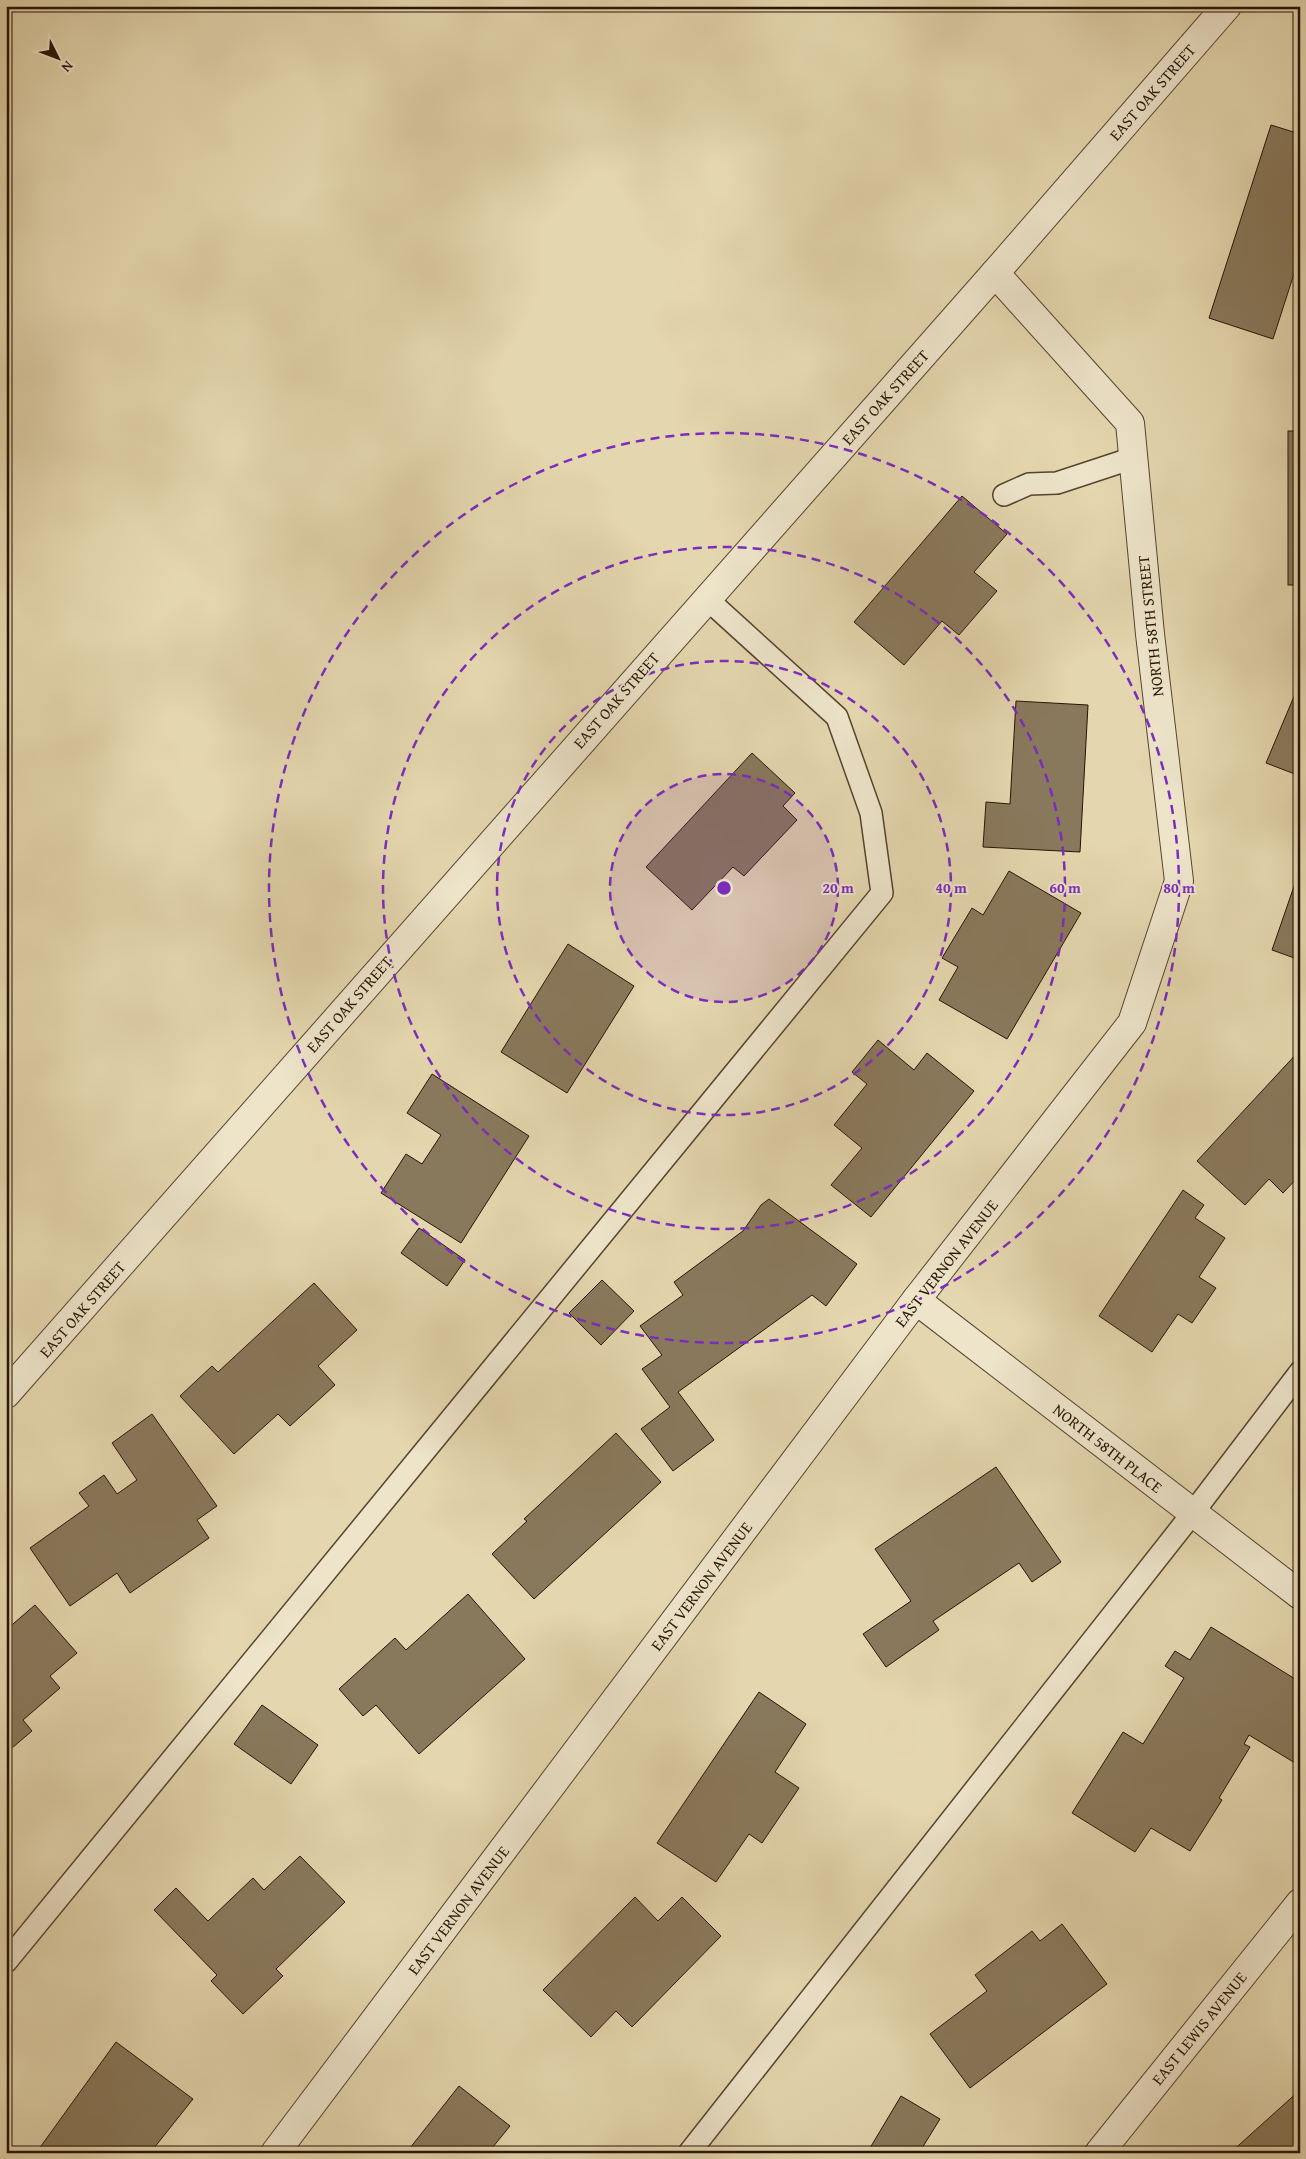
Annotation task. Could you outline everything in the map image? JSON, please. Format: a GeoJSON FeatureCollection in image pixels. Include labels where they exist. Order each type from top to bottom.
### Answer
{"type":"FeatureCollection","features":[{"type":"Feature","properties":{"kind":"street","name":"EAST OAK STREET"},"geometry":{"type":"LineString","coordinates":[[6,1394],[706,598],[995,273],[1227,6]]}},
{"type":"Feature","properties":{"kind":"street","name":"NORTH 58TH STREET"},"geometry":{"type":"LineString","coordinates":[[995,273],[1130,423],[1150,634],[1179,880],[1132,1023]]}},
{"type":"Feature","properties":{"kind":"street","name":"EAST VERNON AVENUE"},"geometry":{"type":"LineString","coordinates":[[275,2153],[916,1300],[1132,1023]]}},
{"type":"Feature","properties":{"kind":"street","name":"NORTH 58TH PLACE"},"geometry":{"type":"LineString","coordinates":[[916,1300],[1192,1514],[1300,1595]]}},
{"type":"Feature","properties":{"kind":"street","name":"EAST LEWIS AVENUE"},"geometry":{"type":"LineString","coordinates":[[1099,2153],[1300,1903]]}},
{"type":"Feature","properties":{"kind":"lane"},"geometry":{"type":"LineString","coordinates":[[1004,495],[1029,484],[1057,483],[1133,458]]}},
{"type":"Feature","properties":{"kind":"lane"},"geometry":{"type":"LineString","coordinates":[[6,1962],[882,893],[871,813],[837,717],[706,598]]}},
{"type":"Feature","properties":{"kind":"lane"},"geometry":{"type":"LineString","coordinates":[[689,2153],[1192,1514],[1300,1372]]}},
{"type":"Feature","properties":{"kind":"building"},"geometry":{"type":"Polygon","coordinates":[[[1271,125],[1300,134],[1300,255],[1273,339],[1209,318],[1271,125]]]}},
{"type":"Feature","properties":{"kind":"building"},"geometry":{"type":"Polygon","coordinates":[[[1288,431],[1300,431],[1300,585],[1288,585],[1288,431]]]}},
{"type":"Feature","properties":{"kind":"building"},"geometry":{"type":"Polygon","coordinates":[[[962,496],[1007,534],[974,572],[997,591],[959,635],[942,621],[904,665],[854,622],[962,496]]]}},
{"type":"Feature","properties":{"kind":"building"},"geometry":{"type":"Polygon","coordinates":[[[1300,682],[1300,776],[1266,763],[1300,682]]]}},
{"type":"Feature","properties":{"kind":"building"},"geometry":{"type":"Polygon","coordinates":[[[1016,701],[1088,705],[1080,852],[983,847],[986,802],[1010,804],[1016,701]]]}},
{"type":"Feature","properties":{"kind":"building"},"geometry":{"type":"Polygon","coordinates":[[[752,753],[795,793],[783,806],[797,820],[744,876],[733,867],[692,910],[646,867],[752,753]]]}},
{"type":"Feature","properties":{"kind":"building"},"geometry":{"type":"Polygon","coordinates":[[[1300,869],[1300,960],[1272,950],[1300,869]]]}},
{"type":"Feature","properties":{"kind":"building"},"geometry":{"type":"Polygon","coordinates":[[[1009,871],[1081,913],[1007,1039],[939,1000],[958,967],[942,958],[972,908],[983,915],[1009,871]]]}},
{"type":"Feature","properties":{"kind":"building"},"geometry":{"type":"Polygon","coordinates":[[[568,944],[634,986],[567,1093],[501,1052],[568,944]]]}},
{"type":"Feature","properties":{"kind":"building"},"geometry":{"type":"Polygon","coordinates":[[[878,1040],[914,1070],[927,1053],[974,1091],[871,1217],[831,1185],[862,1148],[834,1125],[867,1084],[852,1072],[878,1040]]]}},
{"type":"Feature","properties":{"kind":"building"},"geometry":{"type":"Polygon","coordinates":[[[1300,1050],[1300,1175],[1283,1193],[1269,1179],[1245,1205],[1197,1161],[1300,1050]]]}},
{"type":"Feature","properties":{"kind":"building"},"geometry":{"type":"Polygon","coordinates":[[[432,1074],[529,1136],[461,1243],[381,1193],[406,1154],[422,1164],[441,1135],[407,1113],[432,1074]]]}},
{"type":"Feature","properties":{"kind":"building"},"geometry":{"type":"Polygon","coordinates":[[[1183,1190],[1204,1205],[1195,1218],[1225,1238],[1199,1277],[1216,1288],[1192,1323],[1178,1314],[1152,1352],[1099,1316],[1183,1190]]]}},
{"type":"Feature","properties":{"kind":"building"},"geometry":{"type":"Polygon","coordinates":[[[769,1199],[857,1264],[826,1306],[812,1295],[678,1392],[714,1440],[673,1471],[641,1429],[670,1407],[642,1369],[662,1355],[640,1326],[683,1295],[674,1282],[743,1231],[761,1205],[769,1199]]]}},
{"type":"Feature","properties":{"kind":"building"},"geometry":{"type":"Polygon","coordinates":[[[419,1228],[465,1260],[447,1286],[401,1253],[419,1228]]]}},
{"type":"Feature","properties":{"kind":"building"},"geometry":{"type":"Polygon","coordinates":[[[602,1280],[634,1311],[601,1345],[569,1313],[602,1280]]]}},
{"type":"Feature","properties":{"kind":"building"},"geometry":{"type":"Polygon","coordinates":[[[314,1283],[357,1330],[318,1366],[335,1385],[290,1426],[278,1414],[234,1454],[180,1396],[212,1366],[218,1372],[314,1283]]]}},
{"type":"Feature","properties":{"kind":"building"},"geometry":{"type":"Polygon","coordinates":[[[152,1414],[217,1506],[197,1520],[209,1538],[130,1593],[117,1573],[70,1606],[30,1548],[89,1506],[79,1493],[104,1475],[117,1494],[137,1480],[112,1443],[152,1414]]]}},
{"type":"Feature","properties":{"kind":"building"},"geometry":{"type":"Polygon","coordinates":[[[616,1433],[661,1482],[534,1599],[492,1554],[527,1521],[524,1519],[616,1433]]]}},
{"type":"Feature","properties":{"kind":"building"},"geometry":{"type":"Polygon","coordinates":[[[996,1467],[1061,1562],[1032,1582],[1019,1563],[933,1621],[939,1630],[886,1667],[863,1634],[911,1601],[875,1549],[996,1467]]]}},
{"type":"Feature","properties":{"kind":"building"},"geometry":{"type":"Polygon","coordinates":[[[468,1594],[525,1659],[419,1754],[376,1705],[363,1716],[339,1689],[395,1638],[406,1650],[468,1594]]]}},
{"type":"Feature","properties":{"kind":"building"},"geometry":{"type":"Polygon","coordinates":[[[35,1605],[77,1653],[50,1676],[60,1688],[23,1720],[32,1731],[6,1753],[6,1630],[35,1605]]]}},
{"type":"Feature","properties":{"kind":"building"},"geometry":{"type":"Polygon","coordinates":[[[1211,1627],[1300,1682],[1300,1766],[1249,1735],[1244,1744],[1250,1747],[1219,1798],[1222,1800],[1190,1851],[1151,1828],[1135,1852],[1072,1813],[1123,1732],[1143,1744],[1184,1678],[1165,1666],[1175,1651],[1190,1660],[1211,1627]]]}},
{"type":"Feature","properties":{"kind":"building"},"geometry":{"type":"Polygon","coordinates":[[[759,1692],[806,1724],[775,1772],[799,1788],[762,1843],[749,1834],[716,1882],[657,1843],[759,1692]]]}},
{"type":"Feature","properties":{"kind":"building"},"geometry":{"type":"Polygon","coordinates":[[[262,1705],[318,1745],[291,1784],[234,1744],[262,1705]]]}},
{"type":"Feature","properties":{"kind":"building"},"geometry":{"type":"Polygon","coordinates":[[[300,1856],[345,1902],[276,1969],[283,1976],[243,2014],[211,1981],[217,1975],[154,1910],[176,1888],[208,1921],[253,1878],[264,1890],[300,1856]]]}},
{"type":"Feature","properties":{"kind":"building"},"geometry":{"type":"Polygon","coordinates":[[[635,1897],[658,1921],[682,1897],[721,1936],[632,2027],[616,2011],[591,2037],[543,1990],[635,1897]]]}},
{"type":"Feature","properties":{"kind":"building"},"geometry":{"type":"Polygon","coordinates":[[[1062,1924],[1107,1984],[970,2088],[930,2034],[987,1991],[975,1975],[1032,1931],[1040,1941],[1062,1924]]]}},
{"type":"Feature","properties":{"kind":"building"},"geometry":{"type":"Polygon","coordinates":[[[116,2042],[193,2099],[150,2153],[36,2153],[116,2042]]]}},
{"type":"Feature","properties":{"kind":"building"},"geometry":{"type":"Polygon","coordinates":[[[459,2086],[510,2126],[488,2153],[406,2153],[459,2086]]]}},
{"type":"Feature","properties":{"kind":"building"},"geometry":{"type":"Polygon","coordinates":[[[1300,2090],[1300,2153],[1230,2153],[1300,2090]]]}},
{"type":"Feature","properties":{"kind":"building"},"geometry":{"type":"Polygon","coordinates":[[[901,2096],[940,2119],[919,2153],[867,2153],[901,2096]]]}}]}
